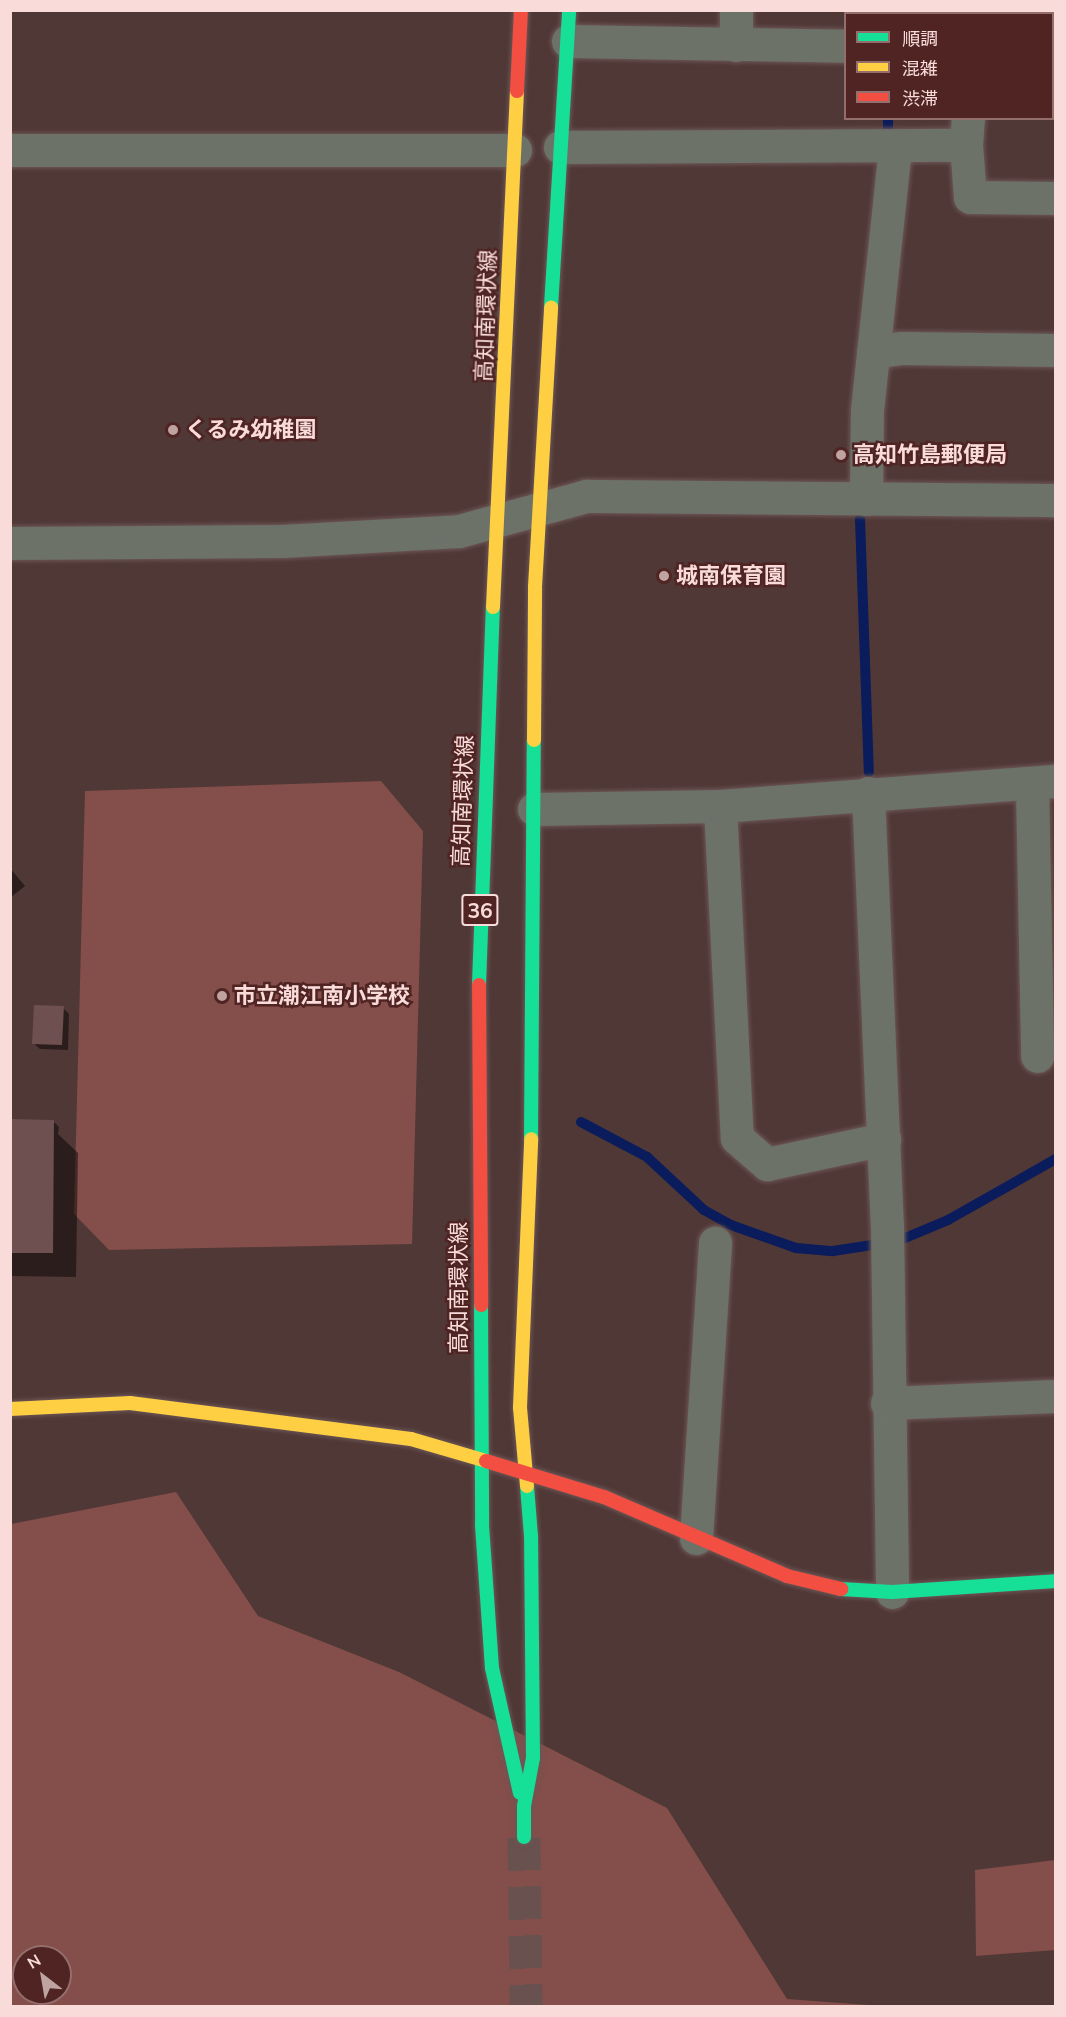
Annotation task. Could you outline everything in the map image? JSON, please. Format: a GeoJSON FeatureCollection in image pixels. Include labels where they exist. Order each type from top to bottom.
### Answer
{"type":"FeatureCollection","features":[{"type":"Feature","properties":{"kind":"main road","name":"高知南環状線"},"geometry":{"type":"LineString","coordinates":[[521,10],[479,915],[480,1461],[492,1668],[524,1806]]}},
{"type":"Feature","properties":{"kind":"main road","name":"高知南環状線"},"geometry":{"type":"LineString","coordinates":[[524,1837],[524,1806],[533,1758],[531,1536],[520,1407],[533,1079],[534,809],[539,509],[569,26]]}},
{"type":"Feature","properties":{"kind":"main road"},"geometry":{"type":"LineString","coordinates":[[10,1409],[130,1403],[411,1438],[480,1461],[525,1472],[604,1497],[696,1539],[787,1576],[845,1590],[892,1592],[1056,1581]]}},
{"type":"Feature","properties":{"kind":"street"},"geometry":{"type":"LineString","coordinates":[[735,10],[736,45]]}},
{"type":"Feature","properties":{"kind":"street"},"geometry":{"type":"LineString","coordinates":[[569,26],[736,45],[844,46]]}},
{"type":"Feature","properties":{"kind":"street"},"geometry":{"type":"LineString","coordinates":[[560,147],[895,146],[967,132],[970,197],[1056,198]]}},
{"type":"Feature","properties":{"kind":"street"},"geometry":{"type":"LineString","coordinates":[[866,500],[867,410],[895,146]]}},
{"type":"Feature","properties":{"kind":"street"},"geometry":{"type":"LineString","coordinates":[[10,150],[514,150]]}},
{"type":"Feature","properties":{"kind":"street"},"geometry":{"type":"LineString","coordinates":[[873,352],[902,348],[1056,350]]}},
{"type":"Feature","properties":{"kind":"street"},"geometry":{"type":"LineString","coordinates":[[10,543],[282,541],[459,531],[586,496],[1056,500]]}},
{"type":"Feature","properties":{"kind":"street"},"geometry":{"type":"LineString","coordinates":[[534,809],[720,806],[868,793],[1044,782],[1037,1056]]}},
{"type":"Feature","properties":{"kind":"street"},"geometry":{"type":"LineString","coordinates":[[868,793],[884,1139],[892,1592]]}},
{"type":"Feature","properties":{"kind":"street"},"geometry":{"type":"LineString","coordinates":[[720,806],[737,1138],[767,1164],[884,1139]]}},
{"type":"Feature","properties":{"kind":"street"},"geometry":{"type":"LineString","coordinates":[[696,1539],[715,1244]]}},
{"type":"Feature","properties":{"kind":"street"},"geometry":{"type":"LineString","coordinates":[[887,1403],[1056,1396]]}},
{"type":"Feature","properties":{"kind":"shaded area","name":"市立潮江南小学校"},"geometry":{"type":"Polygon","coordinates":[[[381,781],[423,831],[412,1244],[109,1250],[74,1214],[85,791],[381,781]]]}},
{"type":"Feature","properties":{"kind":"shaded area"},"geometry":{"type":"Polygon","coordinates":[[[176,1492],[258,1616],[399,1672],[667,1808],[787,1999],[882,2006],[11,2006],[11,1524],[176,1492]]]}},
{"type":"Feature","properties":{"kind":"shaded area"},"geometry":{"type":"Polygon","coordinates":[[[1055,1860],[1055,1950],[976,1956],[975,1870],[1055,1860]]]}},
{"type":"Feature","properties":{"kind":"building"},"geometry":{"type":"Polygon","coordinates":[[[34,1005],[64,1006],[62,1045],[32,1044],[34,1005]]]}},
{"type":"Feature","properties":{"kind":"building"},"geometry":{"type":"Polygon","coordinates":[[[10,1119],[54,1120],[53,1253],[10,1253],[10,1119]]]}},
{"type":"Feature","properties":{"kind":"waterway"},"geometry":{"type":"LineString","coordinates":[[888,120],[888,137],[893,137]]}},
{"type":"Feature","properties":{"kind":"waterway"},"geometry":{"type":"LineString","coordinates":[[860,519],[869,772]]}},
{"type":"Feature","properties":{"kind":"waterway"},"geometry":{"type":"LineString","coordinates":[[581,1122],[647,1157],[704,1210],[731,1225],[796,1248],[833,1251],[898,1241],[948,1220],[1056,1159]]}},
{"type":"Feature","properties":{"kind":"tunnel"},"geometry":{"type":"LineString","coordinates":[[524,1837],[526,2006]]}},
{"type":"Feature","properties":{"kind":"traffic: fast"},"geometry":{"type":"LineString","coordinates":[[551,307],[569,10]]}},
{"type":"Feature","properties":{"kind":"traffic: fast"},"geometry":{"type":"LineString","coordinates":[[479,985],[493,607]]}},
{"type":"Feature","properties":{"kind":"traffic: fast"},"geometry":{"type":"LineString","coordinates":[[531,1139],[534,740]]}},
{"type":"Feature","properties":{"kind":"traffic: fast"},"geometry":{"type":"LineString","coordinates":[[481,1305],[482,1525],[492,1668],[520,1793]]}},
{"type":"Feature","properties":{"kind":"traffic: fast"},"geometry":{"type":"LineString","coordinates":[[524,1837],[524,1806],[533,1758],[531,1536],[527,1486]]}},
{"type":"Feature","properties":{"kind":"traffic: fast"},"geometry":{"type":"LineString","coordinates":[[841,1589],[892,1592],[1056,1581]]}},
{"type":"Feature","properties":{"kind":"traffic: slow"},"geometry":{"type":"LineString","coordinates":[[493,607],[517,91]]}},
{"type":"Feature","properties":{"kind":"traffic: slow"},"geometry":{"type":"LineString","coordinates":[[534,740],[535,587],[551,307]]}},
{"type":"Feature","properties":{"kind":"traffic: slow"},"geometry":{"type":"LineString","coordinates":[[527,1486],[520,1407],[531,1139]]}},
{"type":"Feature","properties":{"kind":"traffic: slow"},"geometry":{"type":"LineString","coordinates":[[10,1409],[130,1403],[411,1439],[486,1461]]}},
{"type":"Feature","properties":{"kind":"traffic: jam"},"geometry":{"type":"LineString","coordinates":[[517,91],[521,10]]}},
{"type":"Feature","properties":{"kind":"traffic: jam"},"geometry":{"type":"LineString","coordinates":[[479,985],[481,1305]]}},
{"type":"Feature","properties":{"kind":"traffic: jam"},"geometry":{"type":"LineString","coordinates":[[486,1461],[604,1497],[787,1576],[841,1589]]}},
{"type":"Feature","properties":{"kind":"place","name":"くるみ幼稚園"},"geometry":{"type":"Point","coordinates":[173,430]}},
{"type":"Feature","properties":{"kind":"place","name":"高知竹島郵便局"},"geometry":{"type":"Point","coordinates":[841,455]}},
{"type":"Feature","properties":{"kind":"place","name":"城南保育園"},"geometry":{"type":"Point","coordinates":[664,576]}},
{"type":"Feature","properties":{"kind":"place","name":"市立潮江南小学校"},"geometry":{"type":"Point","coordinates":[222,996]}}]}
